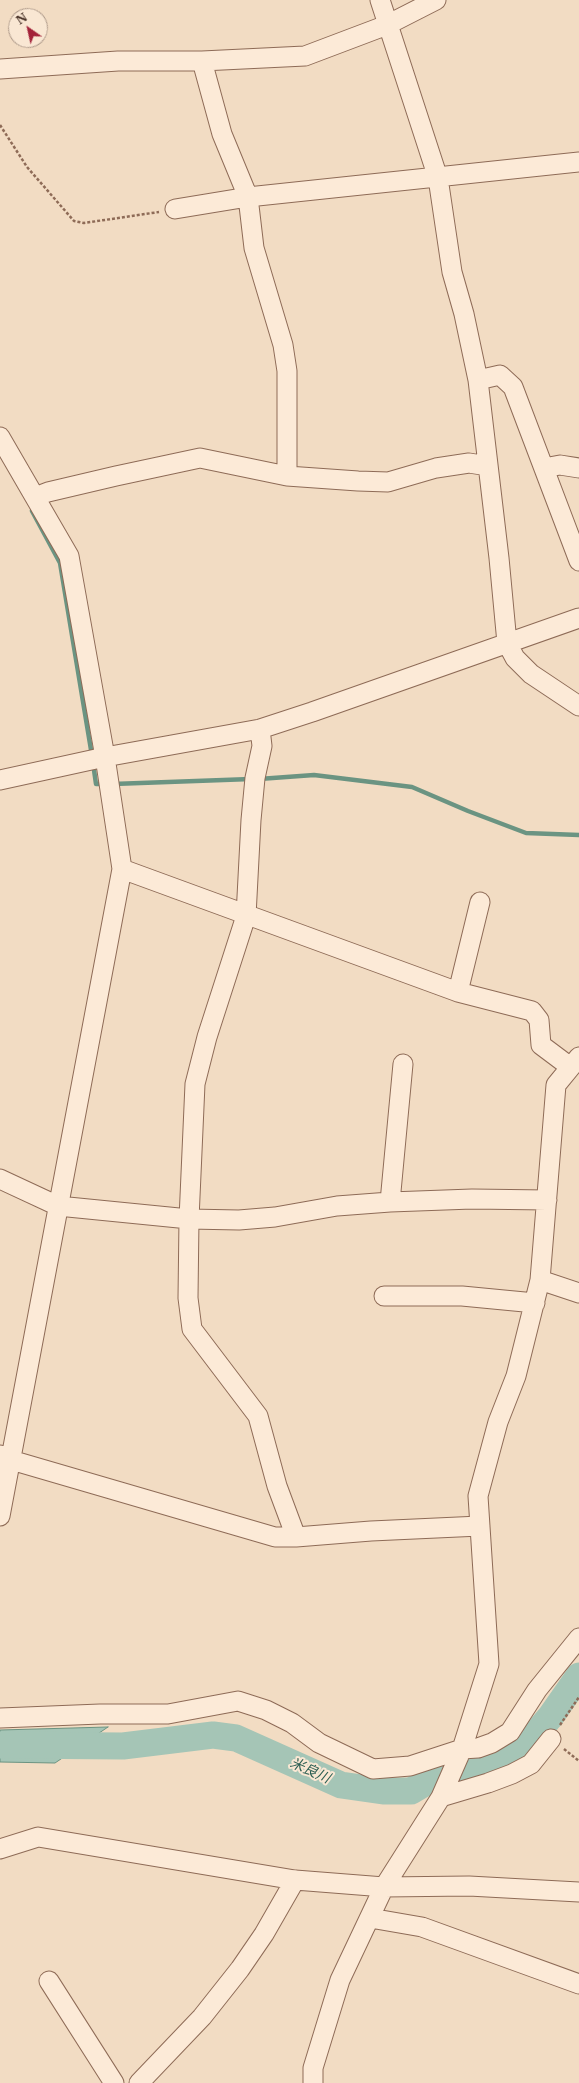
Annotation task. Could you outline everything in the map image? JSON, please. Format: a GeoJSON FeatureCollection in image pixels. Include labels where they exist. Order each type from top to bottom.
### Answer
{"type":"FeatureCollection","features":[{"type":"Feature","properties":{"kind":"street"},"geometry":{"type":"LineString","coordinates":[[380,0],[438,178],[452,272],[464,314],[478,380],[508,643],[515,658],[531,674],[579,706]]}},
{"type":"Feature","properties":{"kind":"street"},"geometry":{"type":"LineString","coordinates":[[0,69],[118,62],[202,61],[305,56],[387,25],[436,0]]}},
{"type":"Feature","properties":{"kind":"street"},"geometry":{"type":"LineString","coordinates":[[202,61],[222,134],[248,197],[254,248],[283,345],[287,371],[288,476]]}},
{"type":"Feature","properties":{"kind":"street"},"geometry":{"type":"LineString","coordinates":[[175,209],[248,197],[579,162]]}},
{"type":"Feature","properties":{"kind":"street"},"geometry":{"type":"LineString","coordinates":[[478,380],[500,374],[513,387],[578,556]]}},
{"type":"Feature","properties":{"kind":"street"},"geometry":{"type":"LineString","coordinates":[[0,437],[69,556],[105,757],[122,869],[58,1206],[5,1458],[0,1516]]}},
{"type":"Feature","properties":{"kind":"street"},"geometry":{"type":"LineString","coordinates":[[35,497],[48,492],[200,458],[288,476],[388,482],[436,468],[469,463],[488,466]]}},
{"type":"Feature","properties":{"kind":"street"},"geometry":{"type":"LineString","coordinates":[[544,468],[560,465],[579,468]]}},
{"type":"Feature","properties":{"kind":"street"},"geometry":{"type":"LineString","coordinates":[[0,780],[105,757],[260,729],[319,710],[579,618]]}},
{"type":"Feature","properties":{"kind":"street"},"geometry":{"type":"LineString","coordinates":[[260,729],[262,746],[255,778],[251,820],[246,916],[207,1037],[195,1084],[189,1219],[188,1298],[192,1329],[258,1416],[277,1486],[296,1538]]}},
{"type":"Feature","properties":{"kind":"street"},"geometry":{"type":"LineString","coordinates":[[122,869],[246,916],[458,992],[532,1011],[539,1020],[541,1045],[574,1062],[556,1085],[540,1280],[535,1303],[516,1376],[498,1422],[478,1496],[489,1664],[462,1748],[441,1797],[384,1887],[340,1980],[313,2068],[313,2083]]}},
{"type":"Feature","properties":{"kind":"street"},"geometry":{"type":"LineString","coordinates":[[458,992],[480,902]]}},
{"type":"Feature","properties":{"kind":"street"},"geometry":{"type":"LineString","coordinates":[[390,1202],[403,1064]]}},
{"type":"Feature","properties":{"kind":"street"},"geometry":{"type":"LineString","coordinates":[[0,1179],[58,1206],[189,1219],[239,1220],[268,1218],[337,1206],[390,1202],[472,1199],[547,1200]]}},
{"type":"Feature","properties":{"kind":"street"},"geometry":{"type":"LineString","coordinates":[[540,1280],[579,1292]]}},
{"type":"Feature","properties":{"kind":"street"},"geometry":{"type":"LineString","coordinates":[[384,1296],[462,1296],[535,1303]]}},
{"type":"Feature","properties":{"kind":"street"},"geometry":{"type":"LineString","coordinates":[[5,1458],[275,1537],[296,1538],[371,1531],[480,1526]]}},
{"type":"Feature","properties":{"kind":"street"},"geometry":{"type":"LineString","coordinates":[[0,1718],[100,1714],[168,1714],[238,1701],[266,1710],[292,1723],[319,1743],[373,1769],[410,1766],[462,1748],[478,1748],[492,1743],[510,1732],[537,1690],[579,1638]]}},
{"type":"Feature","properties":{"kind":"street"},"geometry":{"type":"LineString","coordinates":[[441,1797],[500,1779],[531,1764],[551,1739]]}},
{"type":"Feature","properties":{"kind":"street"},"geometry":{"type":"LineString","coordinates":[[0,1849],[38,1837],[294,1880],[384,1887],[469,1886],[579,1892]]}},
{"type":"Feature","properties":{"kind":"street"},"geometry":{"type":"LineString","coordinates":[[139,2083],[202,2017],[240,1969],[264,1934],[294,1880]]}},
{"type":"Feature","properties":{"kind":"street"},"geometry":{"type":"LineString","coordinates":[[370,1918],[422,1927],[579,1984]]}},
{"type":"Feature","properties":{"kind":"street"},"geometry":{"type":"LineString","coordinates":[[49,1981],[114,2083]]}},
{"type":"Feature","properties":{"kind":"path"},"geometry":{"type":"LineString","coordinates":[[0,125],[27,167],[74,221],[84,223],[175,209]]}},
{"type":"Feature","properties":{"kind":"path"},"geometry":{"type":"LineString","coordinates":[[551,1739],[579,1697]]}},
{"type":"Feature","properties":{"kind":"shaded area"},"geometry":{"type":"Polygon","coordinates":[[[108,1727],[55,1763],[0,1762],[0,1730],[108,1727]]]}},
{"type":"Feature","properties":{"kind":"waterway"},"geometry":{"type":"LineString","coordinates":[[32,511],[60,563],[92,756]]}},
{"type":"Feature","properties":{"kind":"waterway"},"geometry":{"type":"LineString","coordinates":[[93,763],[96,784],[105,784]]}},
{"type":"Feature","properties":{"kind":"waterway"},"geometry":{"type":"LineString","coordinates":[[259,779],[314,775],[412,787],[468,811],[526,833],[579,835]]}},
{"type":"Feature","properties":{"kind":"waterway"},"geometry":{"type":"LineString","coordinates":[[113,784],[251,779]]}},
{"type":"Feature","properties":{"kind":"waterway","name":"米良川"},"geometry":{"type":"LineString","coordinates":[[0,1745],[123,1746],[213,1735],[236,1738],[341,1785],[383,1791],[411,1791],[445,1771],[478,1768],[520,1752],[551,1716],[579,1676]]}}]}
